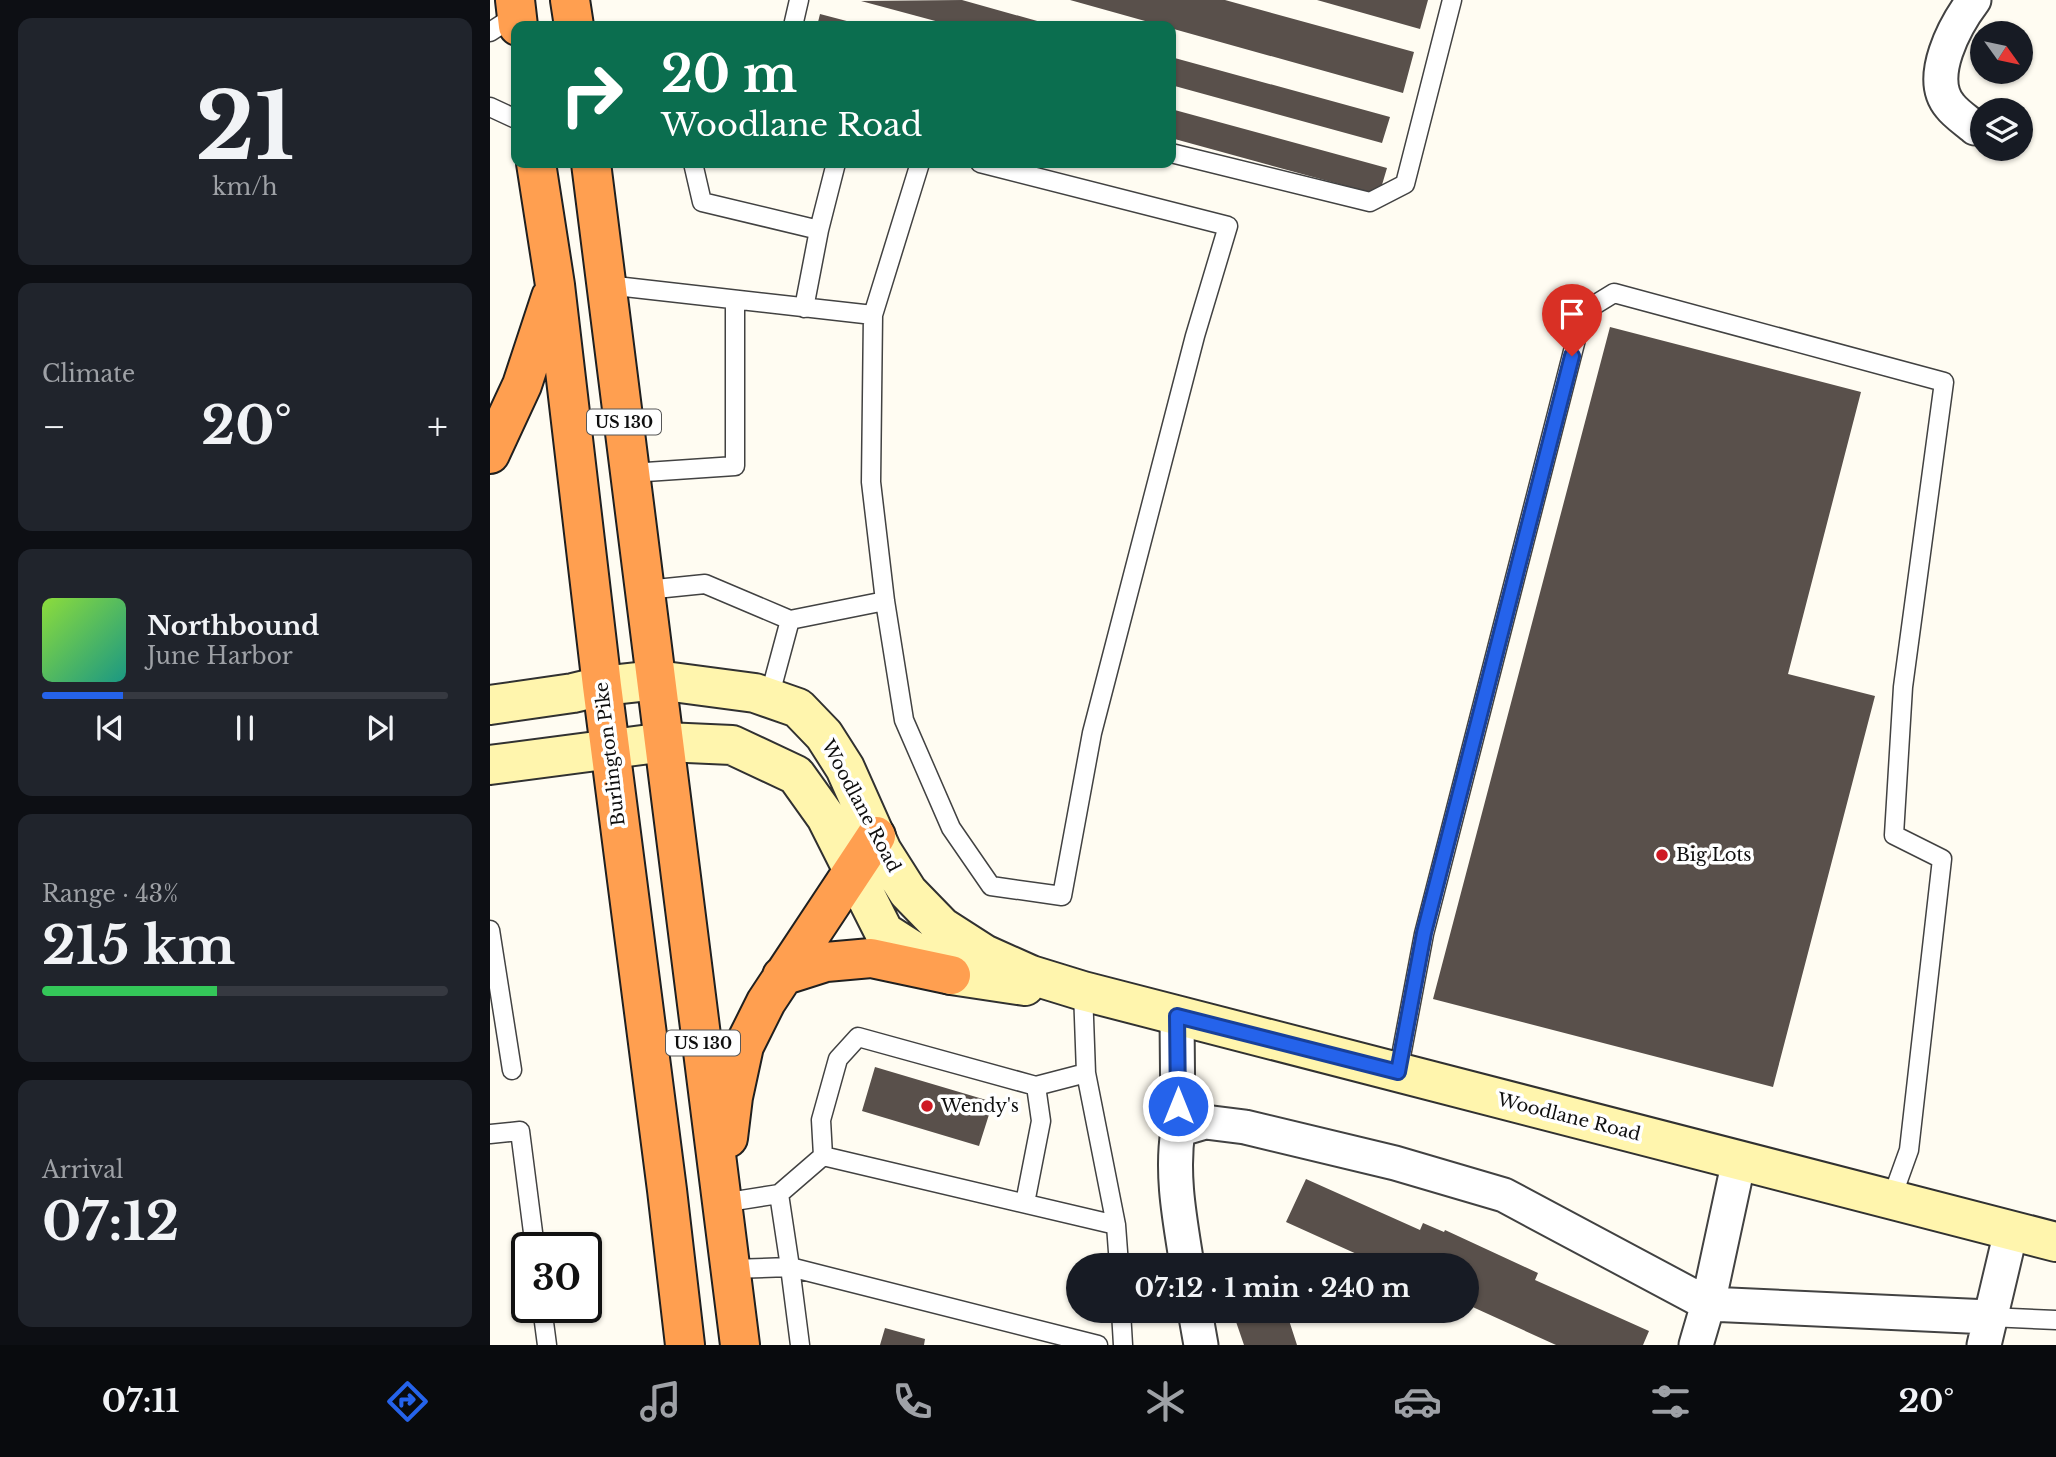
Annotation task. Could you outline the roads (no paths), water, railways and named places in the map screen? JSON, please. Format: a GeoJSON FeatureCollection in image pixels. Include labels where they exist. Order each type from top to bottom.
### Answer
{"type":"FeatureCollection","features":[{"type":"Feature","properties":{"kind":"highway"},"geometry":{"type":"LineString","coordinates":[[570,0],[573,21]]}},
{"type":"Feature","properties":{"kind":"highway","name":"Burlington Pike"},"geometry":{"type":"LineString","coordinates":[[537,168],[555,285],[602,687],[685,1345]]}},
{"type":"Feature","properties":{"kind":"highway","name":"US 130"},"geometry":{"type":"LineString","coordinates":[[592,168],[740,1345]]}},
{"type":"Feature","properties":{"kind":"highway"},"geometry":{"type":"LineString","coordinates":[[490,454],[522,385],[555,285]]}},
{"type":"Feature","properties":{"kind":"highway"},"geometry":{"type":"LineString","coordinates":[[722,1203],[733,1097],[744,1046],[782,976],[876,836]]}},
{"type":"Feature","properties":{"kind":"highway"},"geometry":{"type":"LineString","coordinates":[[782,976],[826,962],[871,958],[951,975]]}},
{"type":"Feature","properties":{"kind":"street"},"geometry":{"type":"LineString","coordinates":[[1970,124],[1949,105],[1940,85],[1942,61],[1953,34],[1974,0]]}},
{"type":"Feature","properties":{"kind":"street","name":"Woodlane Road"},"geometry":{"type":"LineString","coordinates":[[490,705],[657,680],[755,693],[798,708],[824,736],[845,768],[883,851],[908,891],[942,927],[984,954],[1031,975],[1177,1016],[2056,1242]]}},
{"type":"Feature","properties":{"kind":"street","name":"Woodlane Road"},"geometry":{"type":"LineString","coordinates":[[490,765],[665,742],[732,745],[796,775],[826,817],[884,932],[951,975],[1006,984],[1083,991]]}},
{"type":"Feature","properties":{"kind":"street"},"geometry":{"type":"LineString","coordinates":[[1177,1016],[1178,1130],[1174,1156],[1176,1201],[1185,1253]]}},
{"type":"Feature","properties":{"kind":"street"},"geometry":{"type":"LineString","coordinates":[[1178,1130],[1205,1122],[1245,1127],[1395,1163],[1504,1195],[1708,1304],[1986,1331],[2011,1231]]}},
{"type":"Feature","properties":{"kind":"street"},"geometry":{"type":"LineString","coordinates":[[1696,1345],[1708,1304],[1739,1160]]}},
{"type":"Feature","properties":{"kind":"street"},"geometry":{"type":"LineString","coordinates":[[1197,1323],[1201,1345]]}},
{"type":"Feature","properties":{"kind":"lane"},"geometry":{"type":"LineString","coordinates":[[794,21],[799,0]]}},
{"type":"Feature","properties":{"kind":"lane"},"geometry":{"type":"LineString","coordinates":[[1176,154],[1370,202],[1405,184],[1452,0]]}},
{"type":"Feature","properties":{"kind":"lane"},"geometry":{"type":"LineString","coordinates":[[490,107],[511,117]]}},
{"type":"Feature","properties":{"kind":"lane"},"geometry":{"type":"LineString","coordinates":[[694,168],[702,202],[819,230]]}},
{"type":"Feature","properties":{"kind":"lane"},"geometry":{"type":"LineString","coordinates":[[804,308],[835,168]]}},
{"type":"Feature","properties":{"kind":"lane"},"geometry":{"type":"LineString","coordinates":[[918,168],[873,315],[871,482],[905,720],[951,828],[991,886],[1062,896],[1094,726],[1195,336],[1228,226],[1000,168]]}},
{"type":"Feature","properties":{"kind":"lane"},"geometry":{"type":"LineString","coordinates":[[607,285],[873,315]]}},
{"type":"Feature","properties":{"kind":"lane"},"geometry":{"type":"LineString","coordinates":[[1398,1072],[1424,933],[1583,312],[1614,293],[1944,382],[1903,687],[1894,835],[1942,859],[1909,1150],[1891,1200]]}},
{"type":"Feature","properties":{"kind":"lane"},"geometry":{"type":"LineString","coordinates":[[631,474],[735,466],[735,301]]}},
{"type":"Feature","properties":{"kind":"lane"},"geometry":{"type":"LineString","coordinates":[[646,590],[705,584],[790,620],[886,601]]}},
{"type":"Feature","properties":{"kind":"lane"},"geometry":{"type":"LineString","coordinates":[[769,698],[790,620]]}},
{"type":"Feature","properties":{"kind":"lane"},"geometry":{"type":"LineString","coordinates":[[490,930],[512,1070]]}},
{"type":"Feature","properties":{"kind":"lane"},"geometry":{"type":"LineString","coordinates":[[1083,991],[1086,1073],[1116,1225],[1118,1253]]}},
{"type":"Feature","properties":{"kind":"lane"},"geometry":{"type":"LineString","coordinates":[[822,1156],[821,1120],[838,1059],[858,1037],[1036,1086],[1086,1073]]}},
{"type":"Feature","properties":{"kind":"lane"},"geometry":{"type":"LineString","coordinates":[[1025,1203],[1041,1121],[1036,1086]]}},
{"type":"Feature","properties":{"kind":"lane"},"geometry":{"type":"LineString","coordinates":[[490,1134],[520,1131],[533,1232]]}},
{"type":"Feature","properties":{"kind":"lane"},"geometry":{"type":"LineString","coordinates":[[722,1203],[779,1194],[822,1156]]}},
{"type":"Feature","properties":{"kind":"lane"},"geometry":{"type":"LineString","coordinates":[[822,1156],[1116,1225]]}},
{"type":"Feature","properties":{"kind":"lane"},"geometry":{"type":"LineString","coordinates":[[779,1194],[800,1345]]}},
{"type":"Feature","properties":{"kind":"lane"},"geometry":{"type":"LineString","coordinates":[[731,1269],[790,1267],[1098,1345]]}},
{"type":"Feature","properties":{"kind":"lane"},"geometry":{"type":"LineString","coordinates":[[1986,1331],[2056,1320]]}},
{"type":"Feature","properties":{"kind":"lane"},"geometry":{"type":"LineString","coordinates":[[544,1323],[547,1345]]}},
{"type":"Feature","properties":{"kind":"lane"},"geometry":{"type":"LineString","coordinates":[[1122,1323],[1124,1345]]}},
{"type":"Feature","properties":{"kind":"place","name":"Big Lots"},"geometry":{"type":"Point","coordinates":[1662,855]}},
{"type":"Feature","properties":{"kind":"place","name":"Wendy's"},"geometry":{"type":"Point","coordinates":[927,1106]}}]}
